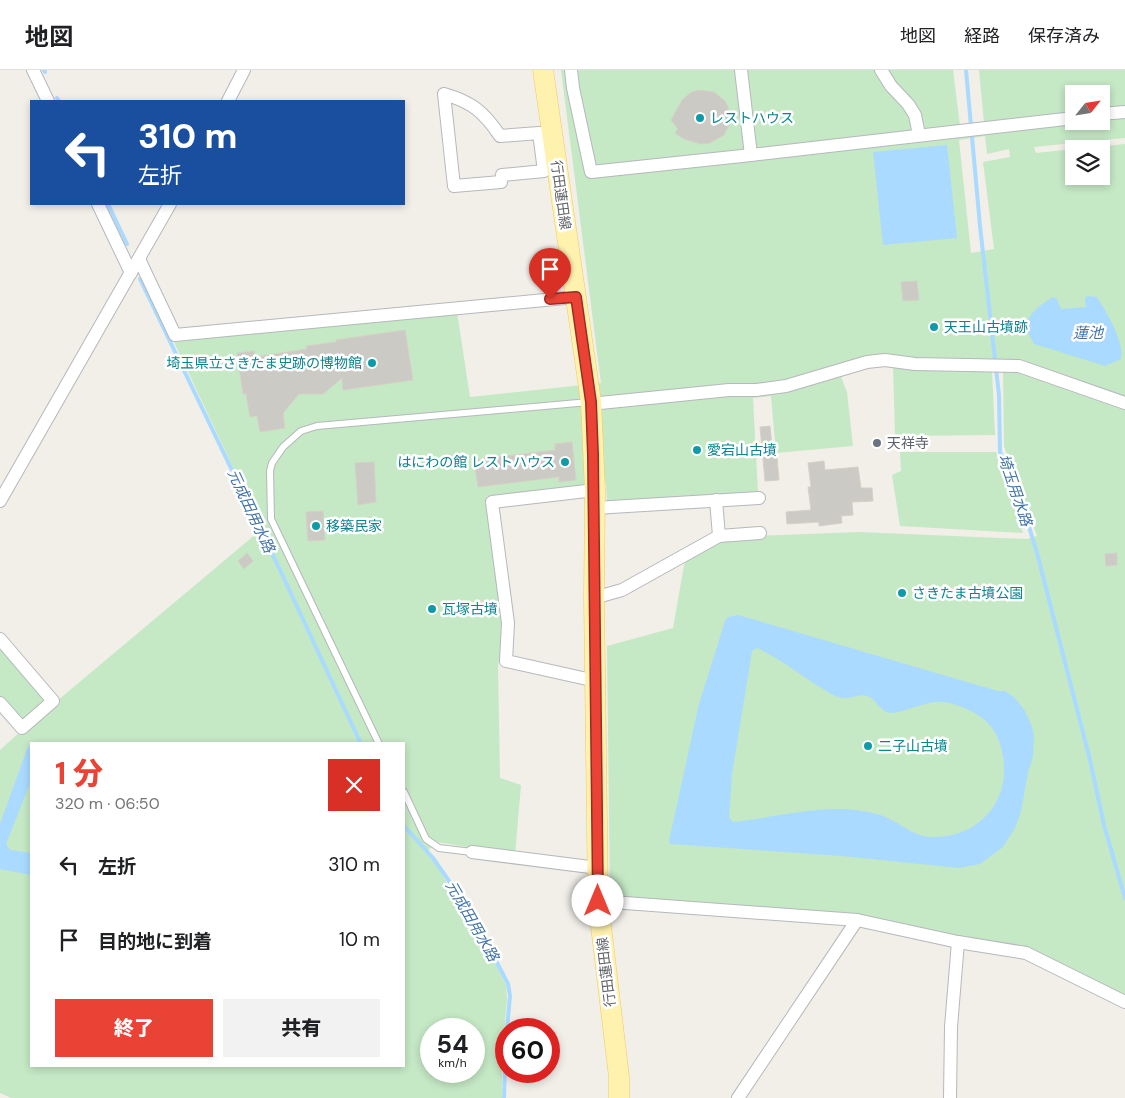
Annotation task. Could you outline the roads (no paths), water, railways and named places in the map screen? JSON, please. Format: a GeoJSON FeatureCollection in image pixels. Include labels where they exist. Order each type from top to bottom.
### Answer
{"type":"FeatureCollection","features":[{"type":"Feature","properties":{"kind":"main road","name":"行田蓮田線"},"geometry":{"type":"LineString","coordinates":[[543,70],[576,297],[596,403],[594,598],[598,901],[620,1098]]}},
{"type":"Feature","properties":{"kind":"street"},"geometry":{"type":"LineString","coordinates":[[33,70],[48,100]]}},
{"type":"Feature","properties":{"kind":"street"},"geometry":{"type":"LineString","coordinates":[[229,100],[244,70]]}},
{"type":"Feature","properties":{"kind":"street"},"geometry":{"type":"LineString","coordinates":[[571,70],[573,88],[591,172],[1065,119]]}},
{"type":"Feature","properties":{"kind":"street"},"geometry":{"type":"LineString","coordinates":[[741,70],[751,155]]}},
{"type":"Feature","properties":{"kind":"street"},"geometry":{"type":"LineString","coordinates":[[881,70],[891,86],[908,104],[915,116],[919,135]]}},
{"type":"Feature","properties":{"kind":"street"},"geometry":{"type":"LineString","coordinates":[[444,94],[465,101],[478,109],[500,136],[539,133],[544,171],[502,176],[501,182],[454,186],[444,94]]}},
{"type":"Feature","properties":{"kind":"street"},"geometry":{"type":"LineString","coordinates":[[1110,113],[1125,112]]}},
{"type":"Feature","properties":{"kind":"street"},"geometry":{"type":"LineString","coordinates":[[98,205],[131,273]]}},
{"type":"Feature","properties":{"kind":"street"},"geometry":{"type":"LineString","coordinates":[[0,501],[169,205]]}},
{"type":"Feature","properties":{"kind":"street"},"geometry":{"type":"LineString","coordinates":[[139,259],[175,335],[576,297]]}},
{"type":"Feature","properties":{"kind":"street"},"geometry":{"type":"LineString","coordinates":[[596,403],[786,386],[867,362],[886,360],[915,364],[1019,366],[1125,402]]}},
{"type":"Feature","properties":{"kind":"street"},"geometry":{"type":"LineString","coordinates":[[596,681],[506,661],[508,623],[492,502],[759,498]]}},
{"type":"Feature","properties":{"kind":"street"},"geometry":{"type":"LineString","coordinates":[[716,500],[719,536]]}},
{"type":"Feature","properties":{"kind":"street"},"geometry":{"type":"LineString","coordinates":[[594,598],[622,590],[719,536],[760,533]]}},
{"type":"Feature","properties":{"kind":"street"},"geometry":{"type":"LineString","coordinates":[[0,639],[52,701],[22,728],[0,703]]}},
{"type":"Feature","properties":{"kind":"street"},"geometry":{"type":"LineString","coordinates":[[472,852],[598,868]]}},
{"type":"Feature","properties":{"kind":"street"},"geometry":{"type":"LineString","coordinates":[[598,901],[858,920],[958,942],[1026,954],[1125,1002]]}},
{"type":"Feature","properties":{"kind":"street"},"geometry":{"type":"LineString","coordinates":[[738,1098],[858,920]]}},
{"type":"Feature","properties":{"kind":"street"},"geometry":{"type":"LineString","coordinates":[[950,1098],[951,1027],[958,942]]}},
{"type":"Feature","properties":{"kind":"lane"},"geometry":{"type":"LineString","coordinates":[[378,742],[272,520],[270,471],[272,463],[283,447],[301,431],[317,426],[596,403]]}},
{"type":"Feature","properties":{"kind":"lane"},"geometry":{"type":"LineString","coordinates":[[405,794],[426,839],[439,848],[472,852]]}},
{"type":"Feature","properties":{"kind":"water"},"geometry":{"type":"Polygon","coordinates":[[[947,145],[957,238],[883,245],[873,152],[947,145]]]}},
{"type":"Feature","properties":{"kind":"water","name":"蓮池"},"geometry":{"type":"Polygon","coordinates":[[[1088,296],[1097,297],[1110,318],[1118,336],[1121,359],[1105,366],[1034,344],[1027,331],[1027,324],[1032,314],[1040,306],[1053,297],[1057,299],[1061,309],[1086,307],[1085,298],[1088,296]]]}},
{"type":"Feature","properties":{"kind":"water"},"geometry":{"type":"Polygon","coordinates":[[[738,615],[998,691],[1005,691],[1015,698],[1025,711],[1031,724],[1034,735],[1033,756],[1021,811],[1015,828],[1003,847],[980,864],[959,868],[842,856],[670,844],[669,841],[699,704],[725,621],[728,617],[738,615]],[[757,648],[752,651],[732,774],[729,817],[733,822],[815,810],[846,809],[878,814],[916,833],[935,837],[952,835],[967,830],[980,822],[991,810],[1001,791],[1004,763],[996,734],[982,718],[966,709],[942,702],[930,703],[895,713],[887,712],[867,696],[860,695],[842,698],[833,695],[757,648]]]}},
{"type":"Feature","properties":{"kind":"water"},"geometry":{"type":"Polygon","coordinates":[[[30,745],[30,784],[6,844],[10,850],[30,853],[30,875],[0,869],[0,824],[30,745]]]}},
{"type":"Feature","properties":{"kind":"waterway","name":"埼玉用水路"},"geometry":{"type":"LineString","coordinates":[[966,70],[980,226],[999,395],[1000,452],[1023,507],[1037,553],[1090,760],[1104,825],[1125,898]]}},
{"type":"Feature","properties":{"kind":"waterway","name":"元成田用水路"},"geometry":{"type":"LineString","coordinates":[[108,205],[127,244]]}},
{"type":"Feature","properties":{"kind":"waterway","name":"元成田用水路"},"geometry":{"type":"LineString","coordinates":[[140,279],[280,570],[360,742]]}},
{"type":"Feature","properties":{"kind":"waterway","name":"元成田用水路"},"geometry":{"type":"LineString","coordinates":[[405,827],[433,858],[449,881],[491,951],[508,984],[510,996],[508,1018]]}},
{"type":"Feature","properties":{"kind":"waterway","name":"元成田用水路"},"geometry":{"type":"LineString","coordinates":[[504,1083],[504,1098]]}},
{"type":"Feature","properties":{"kind":"place","name":"レストハウス"},"geometry":{"type":"Point","coordinates":[700,118]}},
{"type":"Feature","properties":{"kind":"place","name":"天王山古墳跡"},"geometry":{"type":"Point","coordinates":[934,327]}},
{"type":"Feature","properties":{"kind":"place","name":"埼玉県立さきたま史跡の博物館"},"geometry":{"type":"Point","coordinates":[372,363]}},
{"type":"Feature","properties":{"kind":"place","name":"天祥寺"},"geometry":{"type":"Point","coordinates":[877,443]}},
{"type":"Feature","properties":{"kind":"place","name":"愛宕山古墳"},"geometry":{"type":"Point","coordinates":[697,450]}},
{"type":"Feature","properties":{"kind":"place","name":"はにわの館 レストハウス"},"geometry":{"type":"Point","coordinates":[565,462]}},
{"type":"Feature","properties":{"kind":"place","name":"移築民家"},"geometry":{"type":"Point","coordinates":[316,526]}},
{"type":"Feature","properties":{"kind":"place","name":"さきたま古墳公園"},"geometry":{"type":"Point","coordinates":[902,593]}},
{"type":"Feature","properties":{"kind":"place","name":"瓦塚古墳"},"geometry":{"type":"Point","coordinates":[432,609]}},
{"type":"Feature","properties":{"kind":"place","name":"二子山古墳"},"geometry":{"type":"Point","coordinates":[868,746]}}]}
